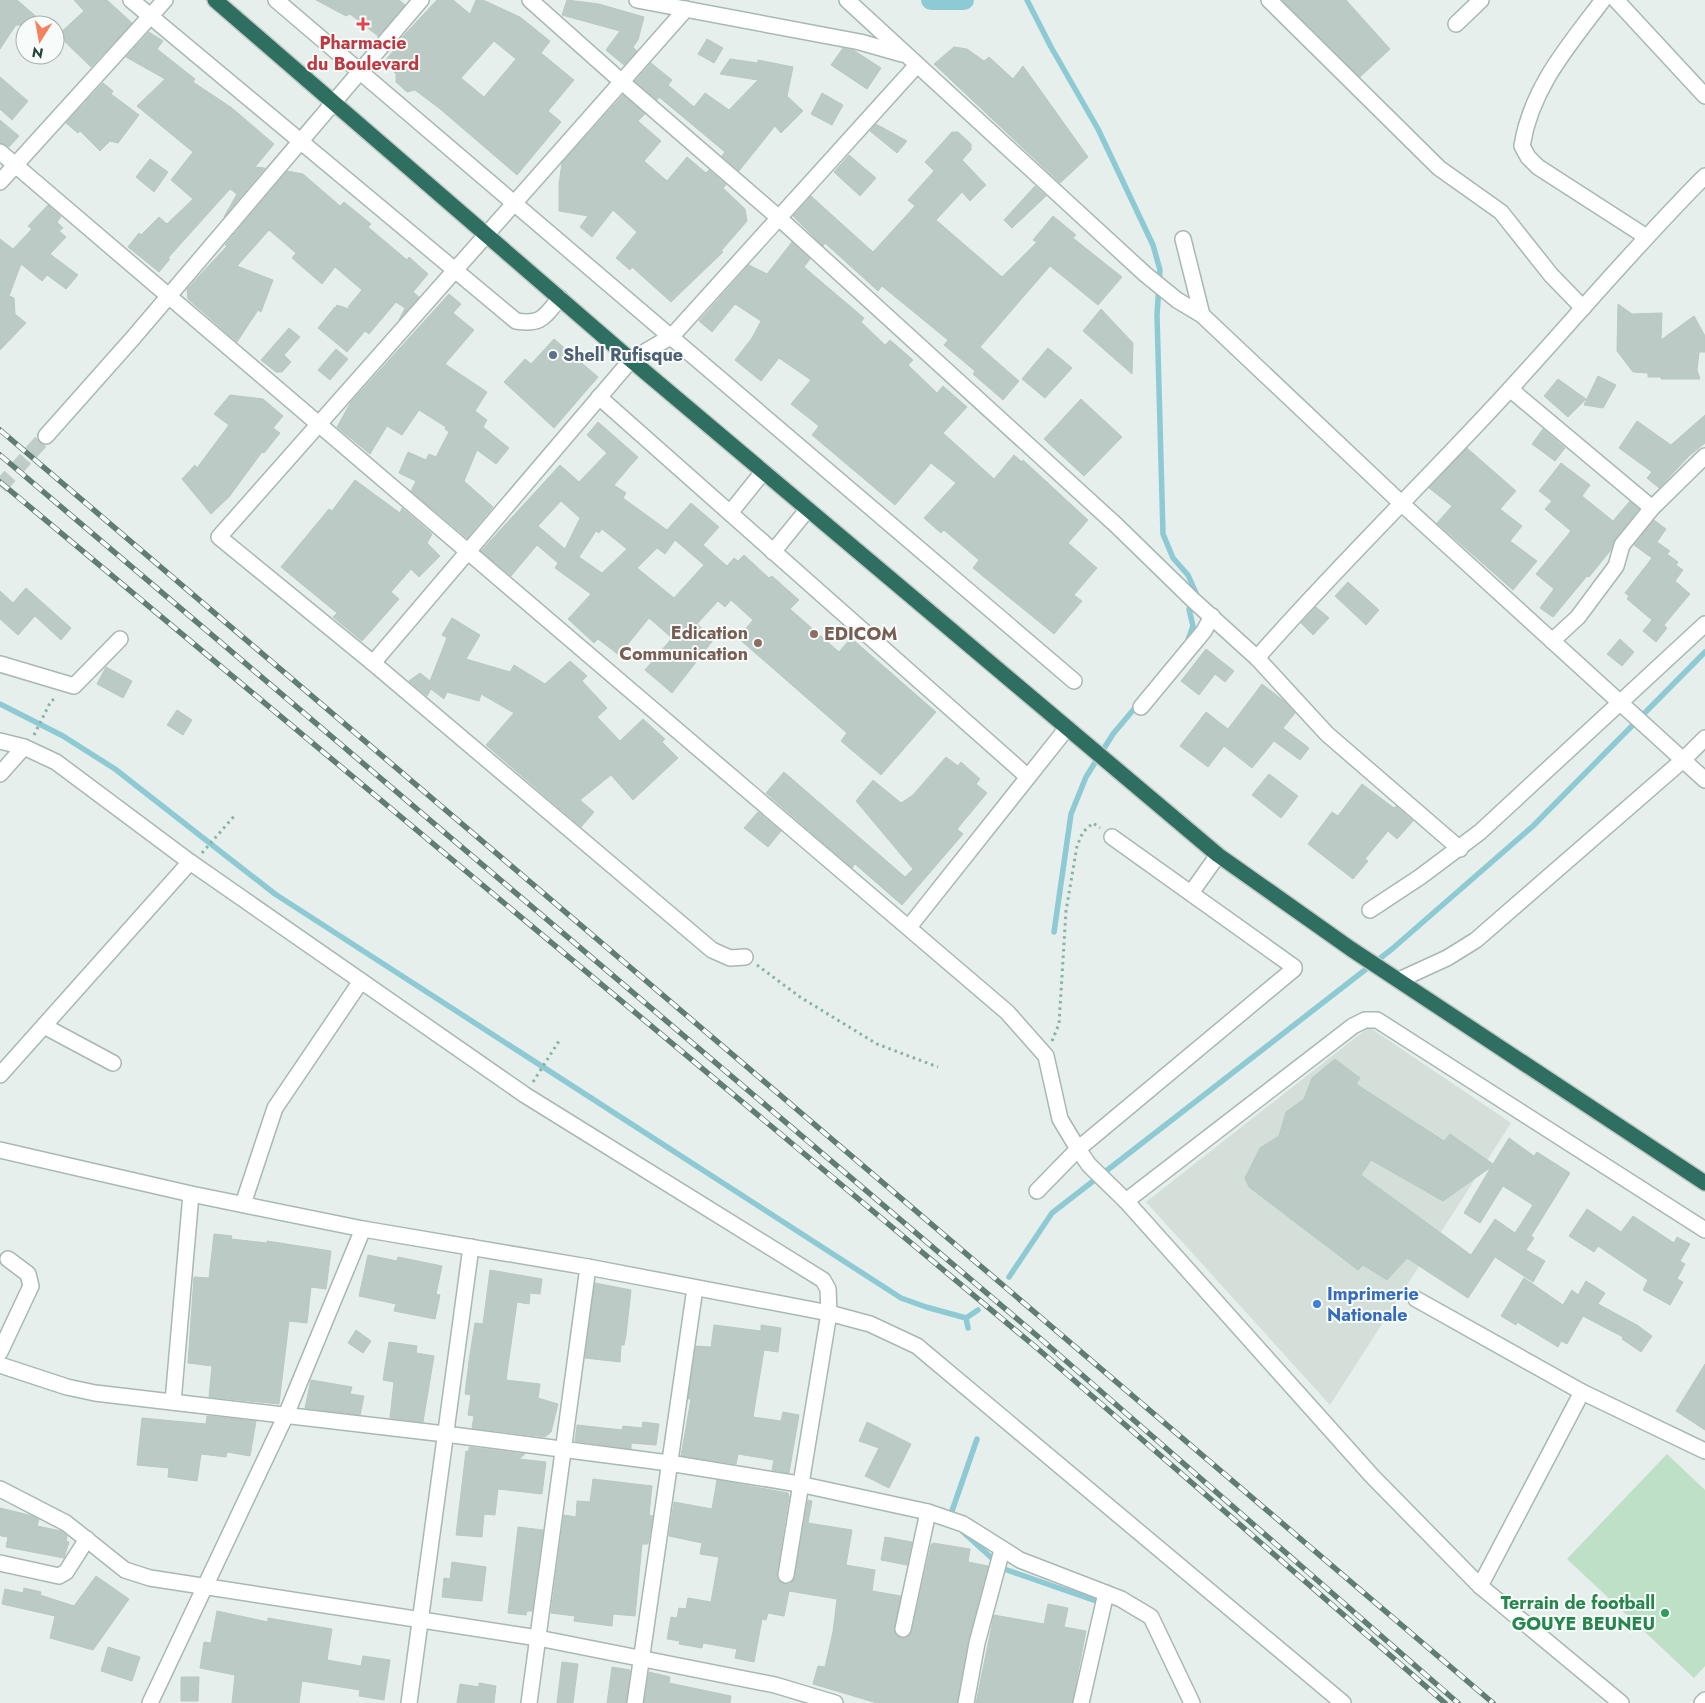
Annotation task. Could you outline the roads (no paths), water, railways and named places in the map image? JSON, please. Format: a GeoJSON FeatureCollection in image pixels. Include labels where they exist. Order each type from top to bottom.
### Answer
{"type":"FeatureCollection","features":[{"type":"Feature","properties":{"kind":"highway"},"geometry":{"type":"LineString","coordinates":[[215,0],[631,360],[1218,855],[1351,949],[1705,1184]]}},
{"type":"Feature","properties":{"kind":"street"},"geometry":{"type":"LineString","coordinates":[[131,0],[516,321],[530,323],[541,320],[560,298]]}},
{"type":"Feature","properties":{"kind":"street"},"geometry":{"type":"LineString","coordinates":[[0,182],[165,0]]}},
{"type":"Feature","properties":{"kind":"street"},"geometry":{"type":"LineString","coordinates":[[276,0],[1074,681]]}},
{"type":"Feature","properties":{"kind":"street"},"geometry":{"type":"LineString","coordinates":[[46,436],[169,296],[421,0]]}},
{"type":"Feature","properties":{"kind":"street"},"geometry":{"type":"LineString","coordinates":[[530,0],[779,218],[1116,525],[1258,658],[1327,734],[1460,848]]}},
{"type":"Feature","properties":{"kind":"street"},"geometry":{"type":"LineString","coordinates":[[637,0],[860,42],[911,60]]}},
{"type":"Feature","properties":{"kind":"street"},"geometry":{"type":"LineString","coordinates":[[847,0],[888,40],[1145,274],[1177,300],[1202,315],[1401,503],[1705,780]]}},
{"type":"Feature","properties":{"kind":"street"},"geometry":{"type":"LineString","coordinates":[[1269,0],[1439,168],[1501,212],[1551,275],[1583,308]]}},
{"type":"Feature","properties":{"kind":"street"},"geometry":{"type":"LineString","coordinates":[[1456,24],[1481,0]]}},
{"type":"Feature","properties":{"kind":"street"},"geometry":{"type":"LineString","coordinates":[[1603,0],[1552,68],[1536,96],[1522,146],[1528,157],[1538,167],[1645,236]]}},
{"type":"Feature","properties":{"kind":"street"},"geometry":{"type":"LineString","coordinates":[[1616,0],[1705,96]]}},
{"type":"Feature","properties":{"kind":"street"},"geometry":{"type":"LineString","coordinates":[[686,9],[219,536],[373,663],[712,950],[730,958],[745,957]]}},
{"type":"Feature","properties":{"kind":"street"},"geometry":{"type":"LineString","coordinates":[[373,663],[631,360],[672,336],[779,218],[911,60]]}},
{"type":"Feature","properties":{"kind":"street"},"geometry":{"type":"LineString","coordinates":[[0,152],[1007,1012],[1046,1056],[1060,1119],[1089,1165],[1126,1201],[1372,1476],[1480,1586],[1621,1703]]}},
{"type":"Feature","properties":{"kind":"street"},"geometry":{"type":"LineString","coordinates":[[1258,658],[1401,503],[1510,389],[1645,236],[1705,176]]}},
{"type":"Feature","properties":{"kind":"street"},"geometry":{"type":"LineString","coordinates":[[1183,240],[1202,315]]}},
{"type":"Feature","properties":{"kind":"street"},"geometry":{"type":"LineString","coordinates":[[1510,389],[1652,508]]}},
{"type":"Feature","properties":{"kind":"street"},"geometry":{"type":"LineString","coordinates":[[599,397],[1028,777]]}},
{"type":"Feature","properties":{"kind":"street"},"geometry":{"type":"LineString","coordinates":[[1552,641],[1578,617],[1616,566],[1622,545],[1652,508],[1705,456]]}},
{"type":"Feature","properties":{"kind":"street"},"geometry":{"type":"LineString","coordinates":[[730,513],[763,472]]}},
{"type":"Feature","properties":{"kind":"street"},"geometry":{"type":"LineString","coordinates":[[774,552],[807,510]]}},
{"type":"Feature","properties":{"kind":"street"},"geometry":{"type":"LineString","coordinates":[[1141,708],[1204,631],[1212,616]]}},
{"type":"Feature","properties":{"kind":"street"},"geometry":{"type":"LineString","coordinates":[[1370,910],[1460,848],[1626,709],[1705,624]]}},
{"type":"Feature","properties":{"kind":"street"},"geometry":{"type":"LineString","coordinates":[[0,664],[74,686],[120,639]]}},
{"type":"Feature","properties":{"kind":"street"},"geometry":{"type":"LineString","coordinates":[[908,927],[1066,728]]}},
{"type":"Feature","properties":{"kind":"street"},"geometry":{"type":"LineString","coordinates":[[1399,980],[1447,958],[1476,940],[1683,760],[1705,738]]}},
{"type":"Feature","properties":{"kind":"street"},"geometry":{"type":"LineString","coordinates":[[0,741],[29,741],[56,762],[196,858],[361,981],[525,1095],[823,1280],[828,1289],[829,1313],[799,1484],[786,1575]]}},
{"type":"Feature","properties":{"kind":"street"},"geometry":{"type":"LineString","coordinates":[[0,774],[29,741]]}},
{"type":"Feature","properties":{"kind":"street"},"geometry":{"type":"LineString","coordinates":[[1037,1191],[1078,1148],[1293,971],[1294,967],[1112,837]]}},
{"type":"Feature","properties":{"kind":"street"},"geometry":{"type":"LineString","coordinates":[[1191,893],[1218,855]]}},
{"type":"Feature","properties":{"kind":"street"},"geometry":{"type":"LineString","coordinates":[[0,1075],[196,858]]}},
{"type":"Feature","properties":{"kind":"street"},"geometry":{"type":"LineString","coordinates":[[243,1204],[275,1108],[361,981]]}},
{"type":"Feature","properties":{"kind":"street"},"geometry":{"type":"LineString","coordinates":[[1126,1201],[1353,1026],[1365,1020],[1376,1020],[1705,1230]]}},
{"type":"Feature","properties":{"kind":"street"},"geometry":{"type":"LineString","coordinates":[[44,1026],[113,1063]]}},
{"type":"Feature","properties":{"kind":"street"},"geometry":{"type":"LineString","coordinates":[[0,1150],[191,1194],[363,1229],[588,1267],[829,1313],[870,1324],[917,1346],[1343,1703]]}},
{"type":"Feature","properties":{"kind":"street"},"geometry":{"type":"LineString","coordinates":[[173,1402],[191,1194]]}},
{"type":"Feature","properties":{"kind":"street"},"geometry":{"type":"LineString","coordinates":[[150,1703],[286,1415],[363,1229]]}},
{"type":"Feature","properties":{"kind":"street"},"geometry":{"type":"LineString","coordinates":[[408,1703],[471,1247]]}},
{"type":"Feature","properties":{"kind":"street"},"geometry":{"type":"LineString","coordinates":[[0,1352],[32,1286],[28,1274],[8,1259]]}},
{"type":"Feature","properties":{"kind":"street"},"geometry":{"type":"LineString","coordinates":[[529,1703],[588,1267]]}},
{"type":"Feature","properties":{"kind":"street"},"geometry":{"type":"LineString","coordinates":[[635,1703],[695,1288]]}},
{"type":"Feature","properties":{"kind":"street"},"geometry":{"type":"LineString","coordinates":[[1416,1299],[1582,1392],[1705,1451]]}},
{"type":"Feature","properties":{"kind":"street"},"geometry":{"type":"LineString","coordinates":[[0,1365],[67,1387],[95,1393],[563,1448],[669,1463],[799,1484],[928,1512],[963,1524],[1020,1560],[1121,1599],[1151,1617],[1192,1703]]}},
{"type":"Feature","properties":{"kind":"street"},"geometry":{"type":"LineString","coordinates":[[1480,1586],[1582,1392]]}},
{"type":"Feature","properties":{"kind":"street"},"geometry":{"type":"LineString","coordinates":[[0,1489],[49,1513],[125,1570],[150,1578],[204,1588],[538,1638],[775,1685],[835,1703]]}},
{"type":"Feature","properties":{"kind":"street"},"geometry":{"type":"LineString","coordinates":[[902,1629],[928,1512]]}},
{"type":"Feature","properties":{"kind":"street"},"geometry":{"type":"LineString","coordinates":[[0,1563],[59,1576],[66,1572],[87,1540]]}},
{"type":"Feature","properties":{"kind":"street"},"geometry":{"type":"LineString","coordinates":[[966,1703],[977,1643],[1002,1550]]}},
{"type":"Feature","properties":{"kind":"street"},"geometry":{"type":"LineString","coordinates":[[1081,1703],[1106,1593]]}},
{"type":"Feature","properties":{"kind":"street"},"geometry":{"type":"LineString","coordinates":[[1702,1703],[1705,1700]]}},
{"type":"Feature","properties":{"kind":"waterway"},"geometry":{"type":"LineString","coordinates":[[931,0],[964,0]]}},
{"type":"Feature","properties":{"kind":"waterway"},"geometry":{"type":"LineString","coordinates":[[1027,0],[1051,47],[1098,129],[1153,245],[1160,270],[1157,315],[1163,534],[1173,558],[1188,575],[1196,593],[1189,609],[1193,626],[1187,643]]}},
{"type":"Feature","properties":{"kind":"waterway"},"geometry":{"type":"LineString","coordinates":[[1009,1277],[1052,1213],[1392,949],[1533,826],[1705,652]]}},
{"type":"Feature","properties":{"kind":"waterway"},"geometry":{"type":"LineString","coordinates":[[1054,932],[1071,814],[1086,777],[1113,734],[1139,703]]}},
{"type":"Feature","properties":{"kind":"waterway"},"geometry":{"type":"LineString","coordinates":[[0,704],[63,736],[115,769],[275,894],[901,1298],[966,1318],[978,1310]]}},
{"type":"Feature","properties":{"kind":"waterway"},"geometry":{"type":"LineString","coordinates":[[966,1318],[968,1328]]}},
{"type":"Feature","properties":{"kind":"waterway"},"geometry":{"type":"LineString","coordinates":[[952,1520],[952,1511],[977,1439]]}},
{"type":"Feature","properties":{"kind":"waterway"},"geometry":{"type":"LineString","coordinates":[[963,1532],[1004,1569],[1099,1602],[1101,1605]]}},
{"type":"Feature","properties":{"kind":"tunnel"},"geometry":{"type":"LineString","coordinates":[[0,487],[46,436]]}},
{"type":"Feature","properties":{"kind":"railway"},"geometry":{"type":"LineString","coordinates":[[0,430],[1493,1703]]}},
{"type":"Feature","properties":{"kind":"railway"},"geometry":{"type":"LineString","coordinates":[[0,455],[1042,1340],[1458,1703]]}},
{"type":"Feature","properties":{"kind":"railway"},"geometry":{"type":"LineString","coordinates":[[0,482],[1038,1349],[1445,1703]]}},
{"type":"Feature","properties":{"kind":"place","name":"Pharmacie du Boulevard"},"geometry":{"type":"Point","coordinates":[363,24]}},
{"type":"Feature","properties":{"kind":"place","name":"Shell Rufisque"},"geometry":{"type":"Point","coordinates":[553,355]}},
{"type":"Feature","properties":{"kind":"place","name":"EDICOM"},"geometry":{"type":"Point","coordinates":[814,634]}},
{"type":"Feature","properties":{"kind":"place","name":"Edication Communication"},"geometry":{"type":"Point","coordinates":[758,643]}},
{"type":"Feature","properties":{"kind":"place","name":"Imprimerie Nationale"},"geometry":{"type":"Point","coordinates":[1317,1304]}},
{"type":"Feature","properties":{"kind":"place","name":"Terrain de football GOUYE BEUNEU"},"geometry":{"type":"Point","coordinates":[1665,1613]}}]}
